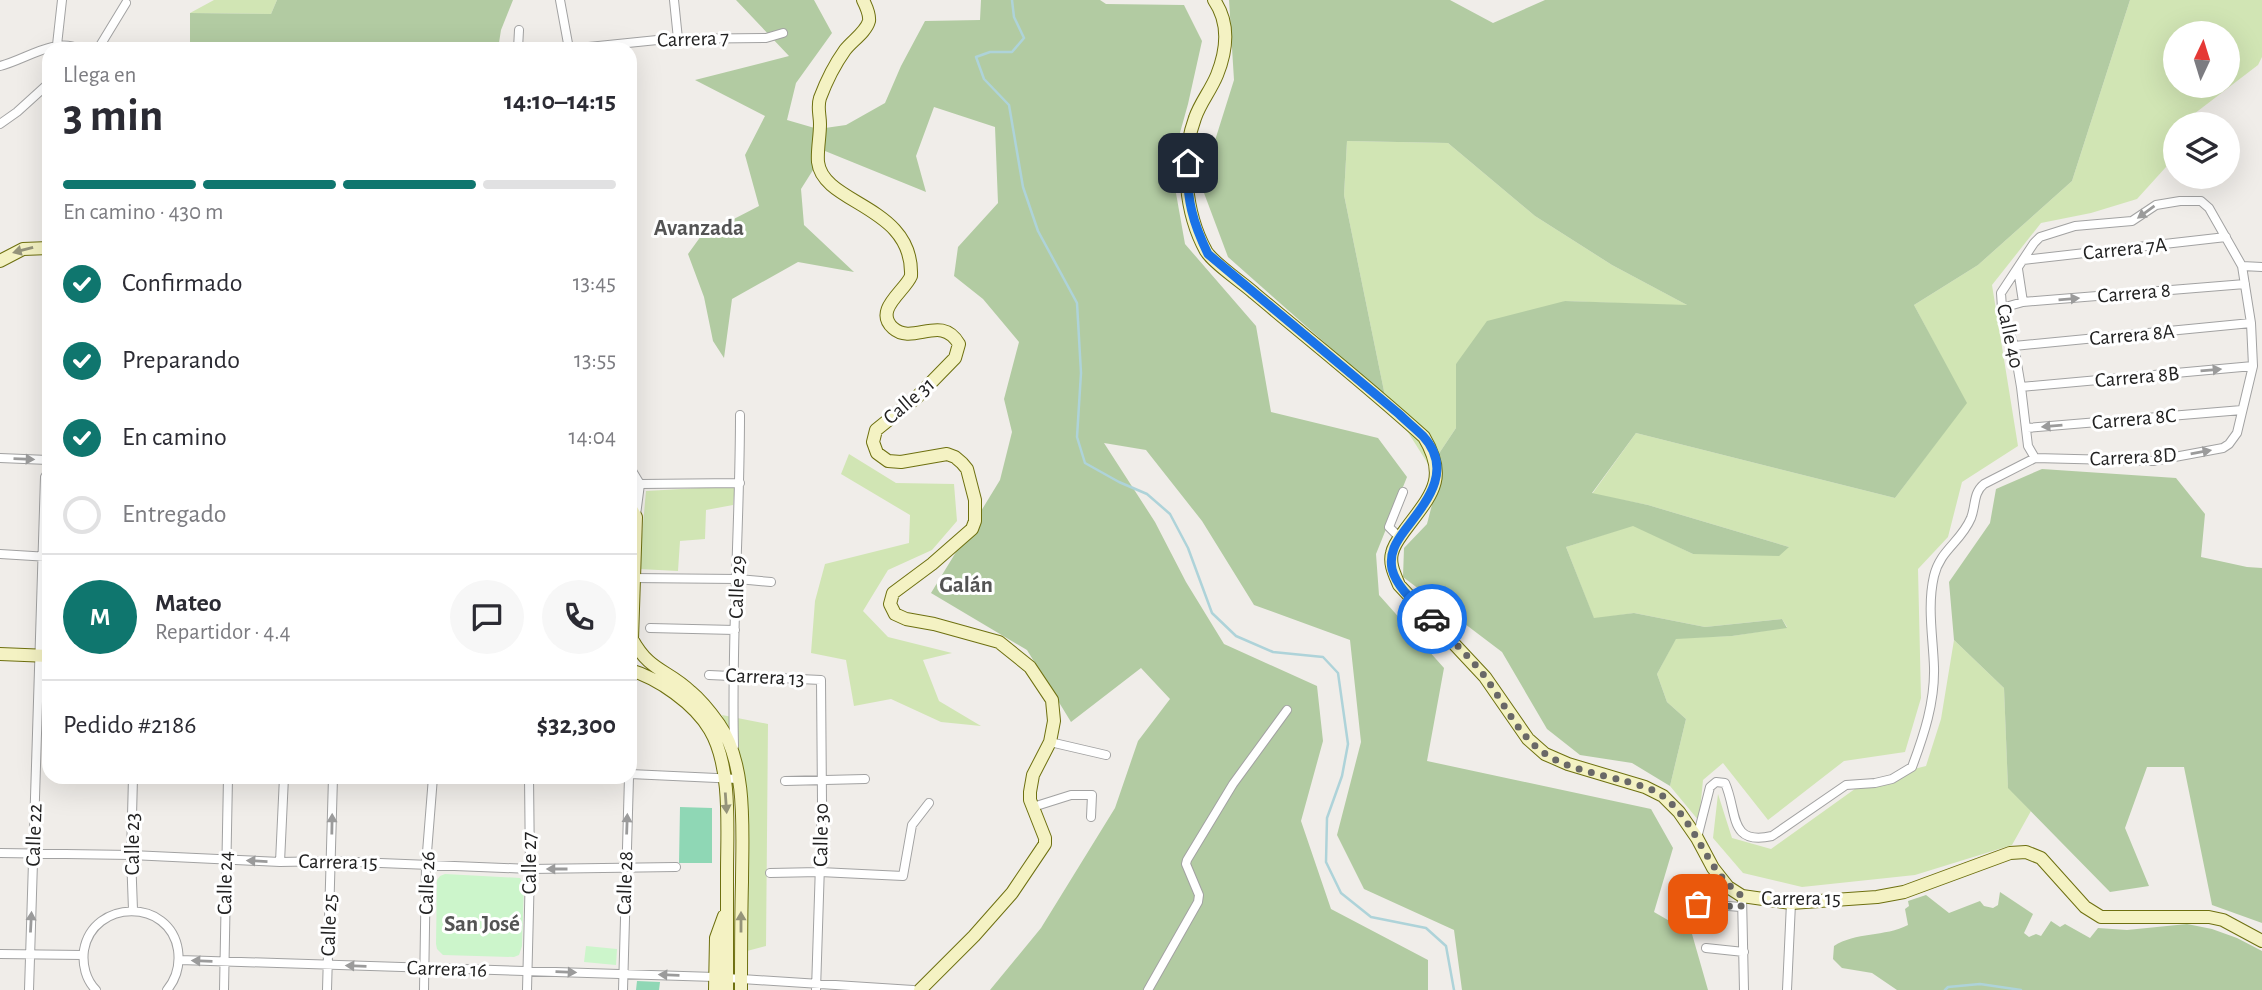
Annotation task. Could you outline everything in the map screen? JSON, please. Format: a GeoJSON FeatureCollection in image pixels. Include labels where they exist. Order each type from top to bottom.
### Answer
{"type":"FeatureCollection","features":[{"type":"Feature","properties":{"kind":"main road","name":"Calle 31"},"geometry":{"type":"LineString","coordinates":[[863,0],[869,21],[845,51],[818,105],[820,172],[840,191],[866,206],[900,235],[905,243],[909,252],[911,276],[888,308],[887,317],[891,327],[906,334],[947,331],[959,344],[956,358],[917,397],[876,430],[873,442],[877,453],[888,461],[920,460],[938,454],[955,457],[967,469],[975,499],[975,521],[972,529],[893,593],[890,598],[891,610],[906,619],[999,642],[1018,655],[1040,680],[1052,700],[1054,721],[1050,742],[1033,775],[1030,792],[1045,844],[1012,893],[920,990]]}},
{"type":"Feature","properties":{"kind":"main road","name":"Carrera 15"},"geometry":{"type":"LineString","coordinates":[[1214,0],[1222,12],[1227,36],[1218,74],[1195,118],[1188,147],[1187,180],[1194,223],[1208,254],[1424,437],[1433,452],[1437,470],[1436,481],[1430,496],[1399,538],[1391,555],[1393,571],[1399,584],[1485,677],[1528,739],[1545,754],[1569,765],[1645,787],[1663,796],[1679,812],[1713,867],[1741,902],[1791,903],[1877,897],[1904,892],[2010,853],[2026,852],[2041,858],[2085,907],[2101,917],[2209,917],[2223,920],[2262,941]]}},
{"type":"Feature","properties":{"kind":"main road"},"geometry":{"type":"LineString","coordinates":[[0,261],[23,249],[42,248]]}},
{"type":"Feature","properties":{"kind":"main road"},"geometry":{"type":"LineString","coordinates":[[637,649],[650,664],[690,690],[707,709],[725,733],[734,760],[742,819],[741,985]]}},
{"type":"Feature","properties":{"kind":"main road"},"geometry":{"type":"LineString","coordinates":[[0,654],[42,656]]}},
{"type":"Feature","properties":{"kind":"main road"},"geometry":{"type":"LineString","coordinates":[[637,672],[646,674],[683,700],[709,728],[718,748],[724,777],[727,820],[727,906],[721,984]]}},
{"type":"Feature","properties":{"kind":"street"},"geometry":{"type":"LineString","coordinates":[[57,42],[62,0]]}},
{"type":"Feature","properties":{"kind":"street"},"geometry":{"type":"LineString","coordinates":[[561,0],[568,42]]}},
{"type":"Feature","properties":{"kind":"street"},"geometry":{"type":"LineString","coordinates":[[674,0],[678,39]]}},
{"type":"Feature","properties":{"kind":"street"},"geometry":{"type":"LineString","coordinates":[[102,42],[126,3]]}},
{"type":"Feature","properties":{"kind":"street"},"geometry":{"type":"LineString","coordinates":[[518,42],[519,30]]}},
{"type":"Feature","properties":{"kind":"street","name":"Carrera 7"},"geometry":{"type":"LineString","coordinates":[[637,43],[678,39],[766,38],[783,33]]}},
{"type":"Feature","properties":{"kind":"street"},"geometry":{"type":"LineString","coordinates":[[0,66],[42,51]]}},
{"type":"Feature","properties":{"kind":"street"},"geometry":{"type":"LineString","coordinates":[[0,124],[17,113],[42,90]]}},
{"type":"Feature","properties":{"kind":"street","name":"Calle 40"},"geometry":{"type":"LineString","coordinates":[[2035,458],[2028,446],[2014,346],[2002,308],[2001,293],[2034,243],[2040,237],[2075,226],[2132,221],[2156,205],[2180,201],[2200,201],[2209,208],[2226,237]]}},
{"type":"Feature","properties":{"kind":"street"},"geometry":{"type":"LineString","coordinates":[[2226,237],[2242,266],[2251,323],[2253,366],[2242,410]]}},
{"type":"Feature","properties":{"kind":"street","name":"Carrera 7A"},"geometry":{"type":"LineString","coordinates":[[2020,265],[2226,237]]}},
{"type":"Feature","properties":{"kind":"street"},"geometry":{"type":"LineString","coordinates":[[2020,265],[2023,303]]}},
{"type":"Feature","properties":{"kind":"street"},"geometry":{"type":"LineString","coordinates":[[2242,266],[2262,267]]}},
{"type":"Feature","properties":{"kind":"street","name":"Carrera 8"},"geometry":{"type":"LineString","coordinates":[[2002,308],[2023,303],[2245,284]]}},
{"type":"Feature","properties":{"kind":"street","name":"Carrera 8A"},"geometry":{"type":"LineString","coordinates":[[2014,346],[2251,323]]}},
{"type":"Feature","properties":{"kind":"street","name":"Carrera 8B"},"geometry":{"type":"LineString","coordinates":[[2021,387],[2253,366]]}},
{"type":"Feature","properties":{"kind":"street","name":"Carrera 8C"},"geometry":{"type":"LineString","coordinates":[[2027,428],[2242,410]]}},
{"type":"Feature","properties":{"kind":"street","name":"Carrera 8D"},"geometry":{"type":"LineString","coordinates":[[2035,458],[2153,461],[2223,448],[2237,433],[2242,410]]}},
{"type":"Feature","properties":{"kind":"street","name":"Calle 29"},"geometry":{"type":"LineString","coordinates":[[734,760],[733,675],[738,579],[740,415]]}},
{"type":"Feature","properties":{"kind":"street"},"geometry":{"type":"LineString","coordinates":[[0,458],[42,460]]}},
{"type":"Feature","properties":{"kind":"street"},"geometry":{"type":"LineString","coordinates":[[1697,838],[1710,787],[1716,782],[1725,783],[1741,833],[1748,838],[1758,839],[1772,836],[1846,785],[1892,779],[1912,767],[1930,714],[1935,671],[1931,615],[1934,577],[1941,557],[1958,540],[1971,517],[1977,490],[2035,458]]}},
{"type":"Feature","properties":{"kind":"street"},"geometry":{"type":"LineString","coordinates":[[637,479],[640,484],[637,496]]}},
{"type":"Feature","properties":{"kind":"street"},"geometry":{"type":"LineString","coordinates":[[640,484],[740,483]]}},
{"type":"Feature","properties":{"kind":"street"},"geometry":{"type":"LineString","coordinates":[[1399,538],[1389,527],[1404,492]]}},
{"type":"Feature","properties":{"kind":"street"},"geometry":{"type":"LineString","coordinates":[[0,554],[42,556]]}},
{"type":"Feature","properties":{"kind":"street"},"geometry":{"type":"LineString","coordinates":[[637,578],[771,582]]}},
{"type":"Feature","properties":{"kind":"street"},"geometry":{"type":"LineString","coordinates":[[650,628],[735,630]]}},
{"type":"Feature","properties":{"kind":"street","name":"Carrera 13"},"geometry":{"type":"LineString","coordinates":[[709,675],[821,680]]}},
{"type":"Feature","properties":{"kind":"street","name":"Calle 30"},"geometry":{"type":"LineString","coordinates":[[816,987],[820,872],[821,680]]}},
{"type":"Feature","properties":{"kind":"street","name":"Calle 22"},"geometry":{"type":"LineString","coordinates":[[29,990],[42,696]]}},
{"type":"Feature","properties":{"kind":"street"},"geometry":{"type":"LineString","coordinates":[[1147,990],[1198,902],[1199,895],[1186,864],[1187,860],[1233,784],[1287,709]]}},
{"type":"Feature","properties":{"kind":"street"},"geometry":{"type":"LineString","coordinates":[[1050,742],[1106,755]]}},
{"type":"Feature","properties":{"kind":"street"},"geometry":{"type":"LineString","coordinates":[[637,775],[738,779]]}},
{"type":"Feature","properties":{"kind":"street"},"geometry":{"type":"LineString","coordinates":[[785,781],[866,779]]}},
{"type":"Feature","properties":{"kind":"street","name":"Calle 23"},"geometry":{"type":"LineString","coordinates":[[133,784],[131,855],[134,910]]}},
{"type":"Feature","properties":{"kind":"street","name":"Calle 24"},"geometry":{"type":"LineString","coordinates":[[224,990],[228,784]]}},
{"type":"Feature","properties":{"kind":"street"},"geometry":{"type":"LineString","coordinates":[[280,862],[284,784]]}},
{"type":"Feature","properties":{"kind":"street","name":"Calle 25"},"geometry":{"type":"LineString","coordinates":[[327,990],[333,784]]}},
{"type":"Feature","properties":{"kind":"street","name":"Calle 26"},"geometry":{"type":"LineString","coordinates":[[424,990],[426,865],[432,784]]}},
{"type":"Feature","properties":{"kind":"street","name":"Calle 27"},"geometry":{"type":"LineString","coordinates":[[527,990],[529,784]]}},
{"type":"Feature","properties":{"kind":"street","name":"Calle 28"},"geometry":{"type":"LineString","coordinates":[[623,990],[629,784]]}},
{"type":"Feature","properties":{"kind":"street"},"geometry":{"type":"LineString","coordinates":[[1033,807],[1071,795],[1092,796],[1091,817]]}},
{"type":"Feature","properties":{"kind":"street"},"geometry":{"type":"LineString","coordinates":[[770,873],[820,872],[903,876],[912,825],[929,803]]}},
{"type":"Feature","properties":{"kind":"street","name":"Carrera 15"},"geometry":{"type":"LineString","coordinates":[[0,853],[530,869],[676,867]]}},
{"type":"Feature","properties":{"kind":"street"},"geometry":{"type":"LineString","coordinates":[[1677,902],[1741,902],[1744,990]]}},
{"type":"Feature","properties":{"kind":"street"},"geometry":{"type":"LineString","coordinates":[[1787,990],[1791,903]]}},
{"type":"Feature","properties":{"kind":"street"},"geometry":{"type":"LineString","coordinates":[[96,990],[85,971],[83,955],[91,932],[99,922],[121,911],[134,910],[152,915],[167,926],[177,942],[180,960],[177,975],[167,990]]}},
{"type":"Feature","properties":{"kind":"street"},"geometry":{"type":"LineString","coordinates":[[1706,948],[1744,952]]}},
{"type":"Feature","properties":{"kind":"street"},"geometry":{"type":"LineString","coordinates":[[0,954],[83,955]]}},
{"type":"Feature","properties":{"kind":"street","name":"Carrera 16"},"geometry":{"type":"LineString","coordinates":[[180,960],[623,974],[721,984],[913,990]]}},
{"type":"Feature","properties":{"kind":"green space"},"geometry":{"type":"Polygon","coordinates":[[[214,0],[277,0],[271,14],[190,13],[214,0]]]}},
{"type":"Feature","properties":{"kind":"green space"},"geometry":{"type":"Polygon","coordinates":[[[277,0],[513,0],[499,42],[190,42],[190,13],[271,14],[277,0]]]}},
{"type":"Feature","properties":{"kind":"green space"},"geometry":{"type":"Polygon","coordinates":[[[736,0],[814,0],[832,33],[796,83],[787,120],[818,129],[846,125],[885,103],[925,21],[980,20],[981,0],[1100,0],[1106,4],[1184,5],[1202,41],[1171,165],[1185,244],[1256,326],[1271,412],[1378,438],[1407,477],[1376,554],[1379,595],[1444,668],[1427,761],[1651,809],[1673,848],[1654,912],[1692,934],[1708,990],[1462,990],[1454,930],[1364,889],[1337,835],[1361,742],[1350,640],[1254,605],[1202,521],[1146,450],[1104,443],[1155,522],[1186,582],[1224,644],[1317,686],[1323,741],[1301,821],[1331,909],[1428,960],[1428,990],[990,990],[1041,928],[1115,808],[1138,741],[1170,699],[1141,668],[1071,722],[1027,650],[931,593],[1000,480],[1012,432],[1004,399],[1019,342],[983,299],[954,276],[958,247],[998,203],[995,127],[934,107],[916,156],[926,192],[825,151],[801,189],[804,225],[854,272],[798,262],[732,299],[724,358],[713,341],[704,297],[688,254],[701,236],[759,206],[745,155],[765,116],[695,80],[789,56],[736,0]]]}},
{"type":"Feature","properties":{"kind":"green space"},"geometry":{"type":"Polygon","coordinates":[[[1229,0],[1450,0],[1493,23],[1545,0],[2130,0],[2072,181],[1978,265],[1914,305],[1967,403],[1895,498],[1636,433],[1592,493],[1648,505],[1789,547],[1779,556],[1693,554],[1633,526],[1566,547],[1594,618],[1634,613],[1705,627],[1782,619],[1787,628],[1732,636],[1676,639],[1657,674],[1667,702],[1686,719],[1670,786],[1632,763],[1580,755],[1547,729],[1502,652],[1403,577],[1404,548],[1427,524],[1435,493],[1430,467],[1456,428],[1456,364],[1487,321],[1565,301],[1687,305],[1612,265],[1535,216],[1448,143],[1347,141],[1344,195],[1385,396],[1228,257],[1201,185],[1234,80],[1229,0]]]}},
{"type":"Feature","properties":{"kind":"green space"},"geometry":{"type":"Polygon","coordinates":[[[2130,0],[2262,0],[2262,57],[2258,65],[2240,79],[2240,21],[2163,21],[2163,98],[2215,98],[2197,112],[2163,112],[2163,170],[2137,199],[2091,213],[2041,223],[1992,285],[2018,446],[1962,482],[1948,537],[1918,569],[1921,698],[1905,752],[1844,761],[1768,820],[1723,763],[1703,780],[1699,821],[1670,786],[1686,719],[1667,702],[1657,674],[1676,638],[1732,636],[1787,627],[1782,619],[1705,627],[1634,613],[1594,619],[1566,547],[1633,525],[1693,554],[1789,547],[1648,505],[1592,494],[1636,433],[1895,498],[1966,403],[1914,305],[1978,265],[2072,181],[2130,0]]]}},
{"type":"Feature","properties":{"kind":"green space"},"geometry":{"type":"Polygon","coordinates":[[[1347,141],[1448,143],[1535,216],[1612,265],[1689,306],[1565,301],[1456,364],[1456,428],[1430,467],[1385,396],[1344,195],[1347,141]]]}},
{"type":"Feature","properties":{"kind":"green space"},"geometry":{"type":"Polygon","coordinates":[[[849,454],[896,483],[954,484],[957,521],[932,550],[888,570],[863,611],[888,637],[952,653],[923,660],[939,701],[981,726],[941,722],[891,699],[854,706],[846,660],[811,653],[815,601],[825,564],[909,543],[910,515],[841,474],[849,454]]]}},
{"type":"Feature","properties":{"kind":"green space"},"geometry":{"type":"Polygon","coordinates":[[[2042,469],[2176,478],[2205,514],[2201,557],[2262,568],[2262,923],[2212,905],[2184,767],[2147,767],[2125,828],[2149,886],[2110,892],[2008,788],[2004,688],[1954,640],[1949,582],[1990,523],[1996,489],[2042,469]]]}},
{"type":"Feature","properties":{"kind":"green space"},"geometry":{"type":"Polygon","coordinates":[[[735,486],[733,505],[706,510],[705,539],[680,541],[678,571],[639,569],[646,491],[735,486]]]}},
{"type":"Feature","properties":{"kind":"green space"},"geometry":{"type":"Polygon","coordinates":[[[1954,640],[2004,688],[2008,787],[2031,811],[2012,845],[1915,875],[1802,887],[1743,873],[1713,838],[1718,794],[1732,838],[1771,849],[1866,781],[1926,766],[1941,719],[1954,640]]]}},
{"type":"Feature","properties":{"kind":"green space"},"geometry":{"type":"Polygon","coordinates":[[[722,715],[768,724],[766,946],[747,951],[745,779],[722,715]]]}},
{"type":"Feature","properties":{"kind":"green space"},"geometry":{"type":"Polygon","coordinates":[[[680,807],[712,808],[712,863],[679,863],[680,807]]]}},
{"type":"Feature","properties":{"kind":"green space","name":"San José"},"geometry":{"type":"Polygon","coordinates":[[[445,874],[520,878],[524,885],[522,946],[519,955],[443,955],[437,949],[437,880],[445,874]]]}},
{"type":"Feature","properties":{"kind":"green space"},"geometry":{"type":"Polygon","coordinates":[[[2000,892],[2033,914],[2024,933],[2029,937],[2036,934],[2041,936],[2051,921],[2060,927],[2065,924],[2090,938],[2098,928],[2127,930],[2187,924],[2237,938],[2262,951],[2262,990],[1897,990],[1872,973],[1842,968],[1833,959],[1834,946],[1842,942],[1908,925],[1905,909],[1909,906],[1908,901],[1926,895],[1949,913],[1980,901],[1984,906],[1993,908],[1998,905],[2000,892]]]}},
{"type":"Feature","properties":{"kind":"green space"},"geometry":{"type":"Polygon","coordinates":[[[586,946],[617,949],[616,965],[584,962],[586,946]]]}},
{"type":"Feature","properties":{"kind":"green space"},"geometry":{"type":"Polygon","coordinates":[[[637,981],[660,982],[659,990],[636,990],[637,981]]]}},
{"type":"Feature","properties":{"kind":"waterway"},"geometry":{"type":"LineString","coordinates":[[1012,0],[1014,17],[1024,38],[1012,52],[990,52],[976,57],[984,79],[1009,105],[1023,187],[1038,231],[1077,303],[1081,373],[1077,437],[1085,463],[1147,494],[1170,514],[1188,548],[1212,613],[1236,636],[1273,652],[1323,657],[1338,673],[1348,744],[1342,776],[1327,818],[1326,862],[1341,893],[1371,917],[1426,928],[1446,946],[1454,990]]}},
{"type":"Feature","properties":{"kind":"waterway"},"geometry":{"type":"LineString","coordinates":[[1945,990],[1948,987],[1980,984],[2021,990]]}},
{"type":"Feature","properties":{"kind":"way so far"},"geometry":{"type":"LineString","coordinates":[[1432,619],[1485,677],[1528,739],[1545,754],[1569,765],[1645,787],[1663,796],[1679,812],[1728,887],[1742,896],[1741,907],[1698,904]]}},
{"type":"Feature","properties":{"kind":"district","name":"Avanzada"},"geometry":{"type":"Point","coordinates":[699,228]}},
{"type":"Feature","properties":{"kind":"district","name":"Galán"},"geometry":{"type":"Point","coordinates":[966,585]}},
{"type":"Feature","properties":{"kind":"district","name":"San José"},"geometry":{"type":"Point","coordinates":[482,924]}},
{"type":"Feature","properties":{"kind":"route"},"geometry":{"type":"LineString","coordinates":[[1188,163],[1187,180],[1194,223],[1208,254],[1399,414],[1424,437],[1433,452],[1437,470],[1430,496],[1397,540],[1391,555],[1393,571],[1399,584],[1432,619]]}}]}
